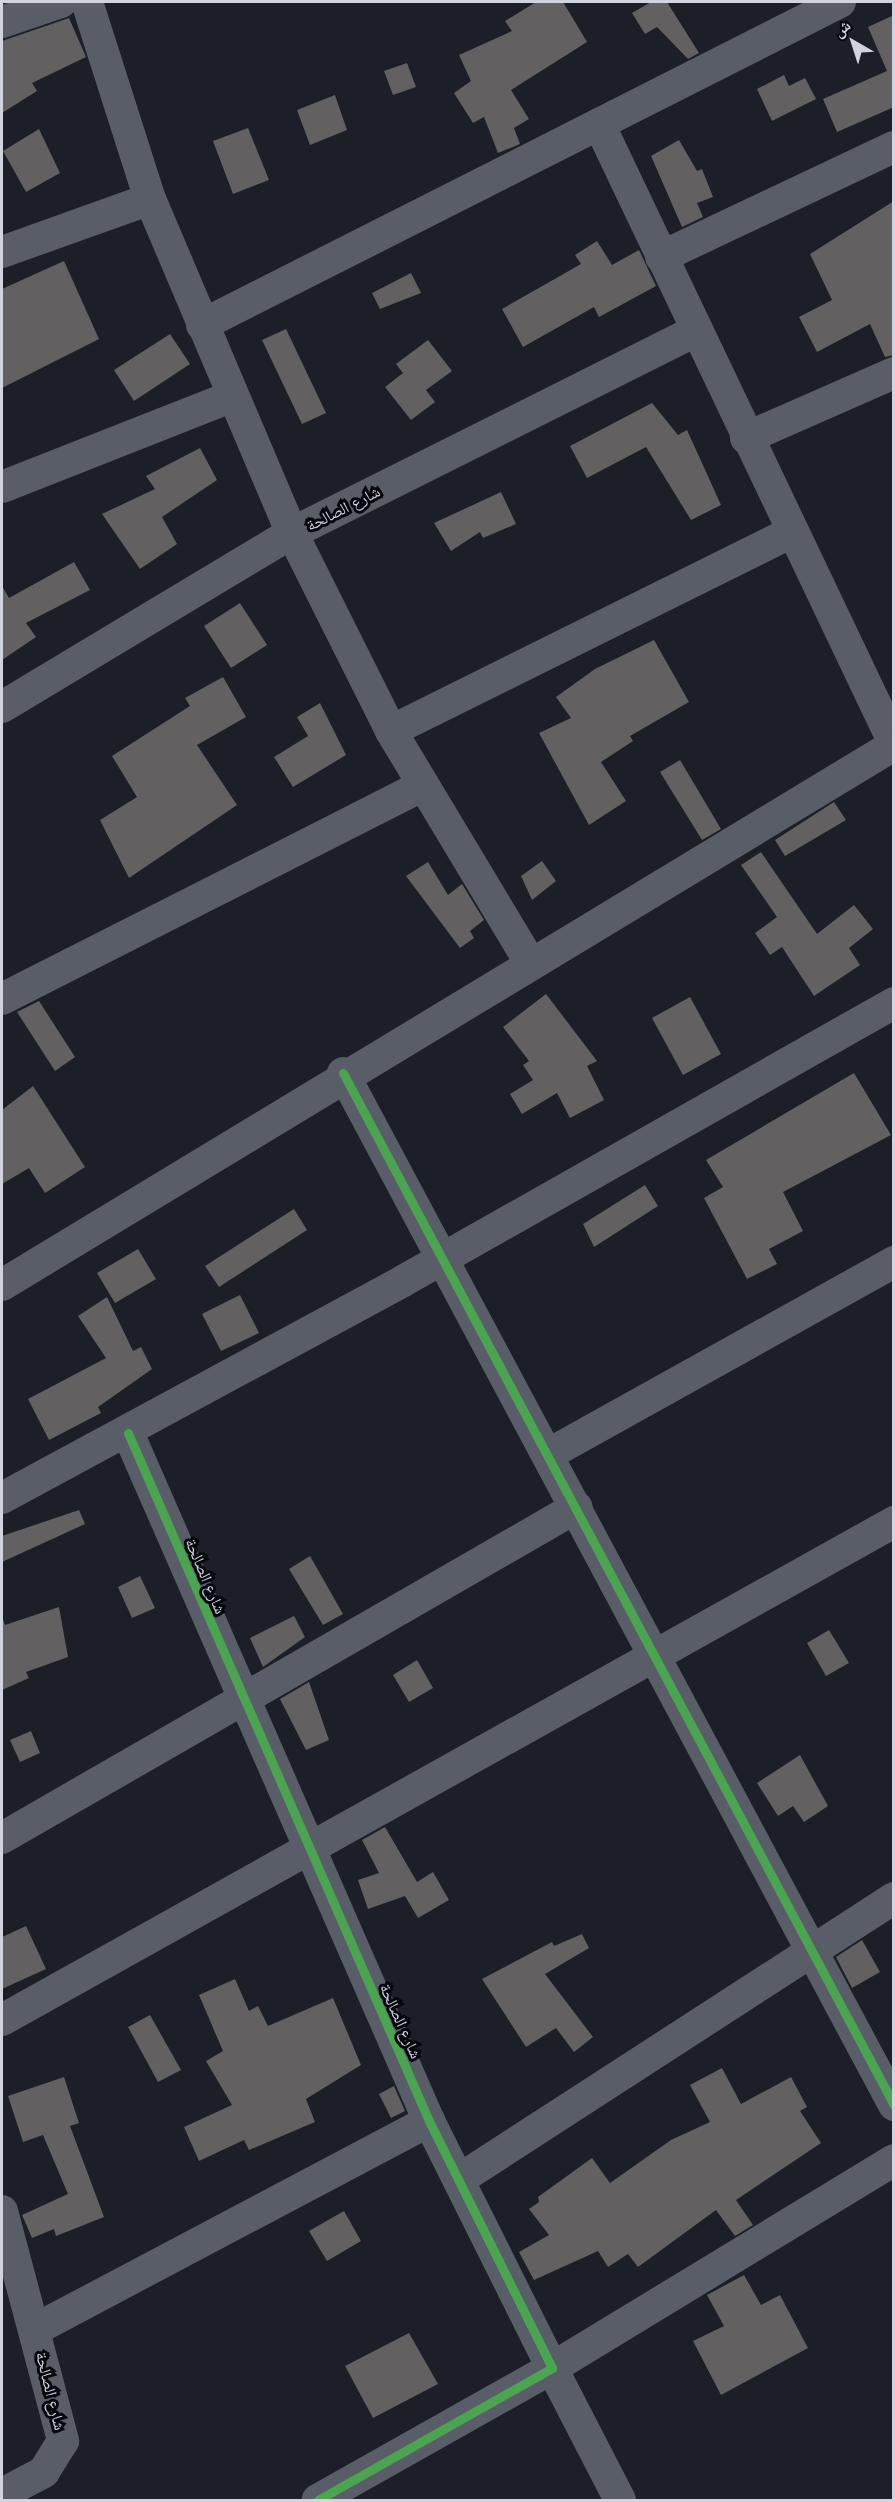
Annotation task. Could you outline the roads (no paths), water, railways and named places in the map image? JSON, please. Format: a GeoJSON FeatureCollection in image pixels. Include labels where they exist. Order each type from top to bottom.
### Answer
{"type":"FeatureCollection","features":[{"type":"Feature","properties":{"kind":"street"},"geometry":{"type":"LineString","coordinates":[[2,22],[61,2]]}},
{"type":"Feature","properties":{"kind":"street"},"geometry":{"type":"LineString","coordinates":[[87,2],[150,200],[292,533],[391,731],[530,962]]}},
{"type":"Feature","properties":{"kind":"street"},"geometry":{"type":"LineString","coordinates":[[202,326],[840,2]]}},
{"type":"Feature","properties":{"kind":"street"},"geometry":{"type":"LineString","coordinates":[[2,1285],[343,1073],[894,744],[789,533],[697,330],[599,124]]}},
{"type":"Feature","properties":{"kind":"street"},"geometry":{"type":"LineString","coordinates":[[661,257],[894,147]]}},
{"type":"Feature","properties":{"kind":"street"},"geometry":{"type":"LineString","coordinates":[[2,252],[150,200]]}},
{"type":"Feature","properties":{"kind":"street","name":"شارع الصالحة"},"geometry":{"type":"LineString","coordinates":[[2,707],[292,533],[697,330]]}},
{"type":"Feature","properties":{"kind":"street"},"geometry":{"type":"LineString","coordinates":[[746,438],[894,373]]}},
{"type":"Feature","properties":{"kind":"street"},"geometry":{"type":"LineString","coordinates":[[2,487],[232,396]]}},
{"type":"Feature","properties":{"kind":"street"},"geometry":{"type":"LineString","coordinates":[[391,731],[789,533]]}},
{"type":"Feature","properties":{"kind":"street"},"geometry":{"type":"LineString","coordinates":[[2,999],[422,786]]}},
{"type":"Feature","properties":{"kind":"street"},"geometry":{"type":"LineString","coordinates":[[2,1498],[128,1433],[894,1003]]}},
{"type":"Feature","properties":{"kind":"street"},"geometry":{"type":"LineString","coordinates":[[343,1073],[441,1259],[659,1657],[894,2104]]}},
{"type":"Feature","properties":{"kind":"street"},"geometry":{"type":"LineString","coordinates":[[549,1454],[894,1262]]}},
{"type":"Feature","properties":{"kind":"street","name":"شارع الصالحة"},"geometry":{"type":"LineString","coordinates":[[128,1433],[309,1852],[429,2121],[620,2500]]}},
{"type":"Feature","properties":{"kind":"street"},"geometry":{"type":"LineString","coordinates":[[2,1839],[241,1696],[577,1507]]}},
{"type":"Feature","properties":{"kind":"street"},"geometry":{"type":"LineString","coordinates":[[2,2020],[659,1657],[894,1522]]}},
{"type":"Feature","properties":{"kind":"street"},"geometry":{"type":"LineString","coordinates":[[460,2179],[894,1898]]}},
{"type":"Feature","properties":{"kind":"street","name":"شارع الصالحة"},"geometry":{"type":"LineString","coordinates":[[36,2329],[429,2121]]}},
{"type":"Feature","properties":{"kind":"street"},"geometry":{"type":"LineString","coordinates":[[318,2500],[552,2368],[894,2160]]}},
{"type":"Feature","properties":{"kind":"street","name":"شارع الصالحة"},"geometry":{"type":"LineString","coordinates":[[2,2211],[36,2329],[63,2441],[44,2472],[2,2494]]}}]}
